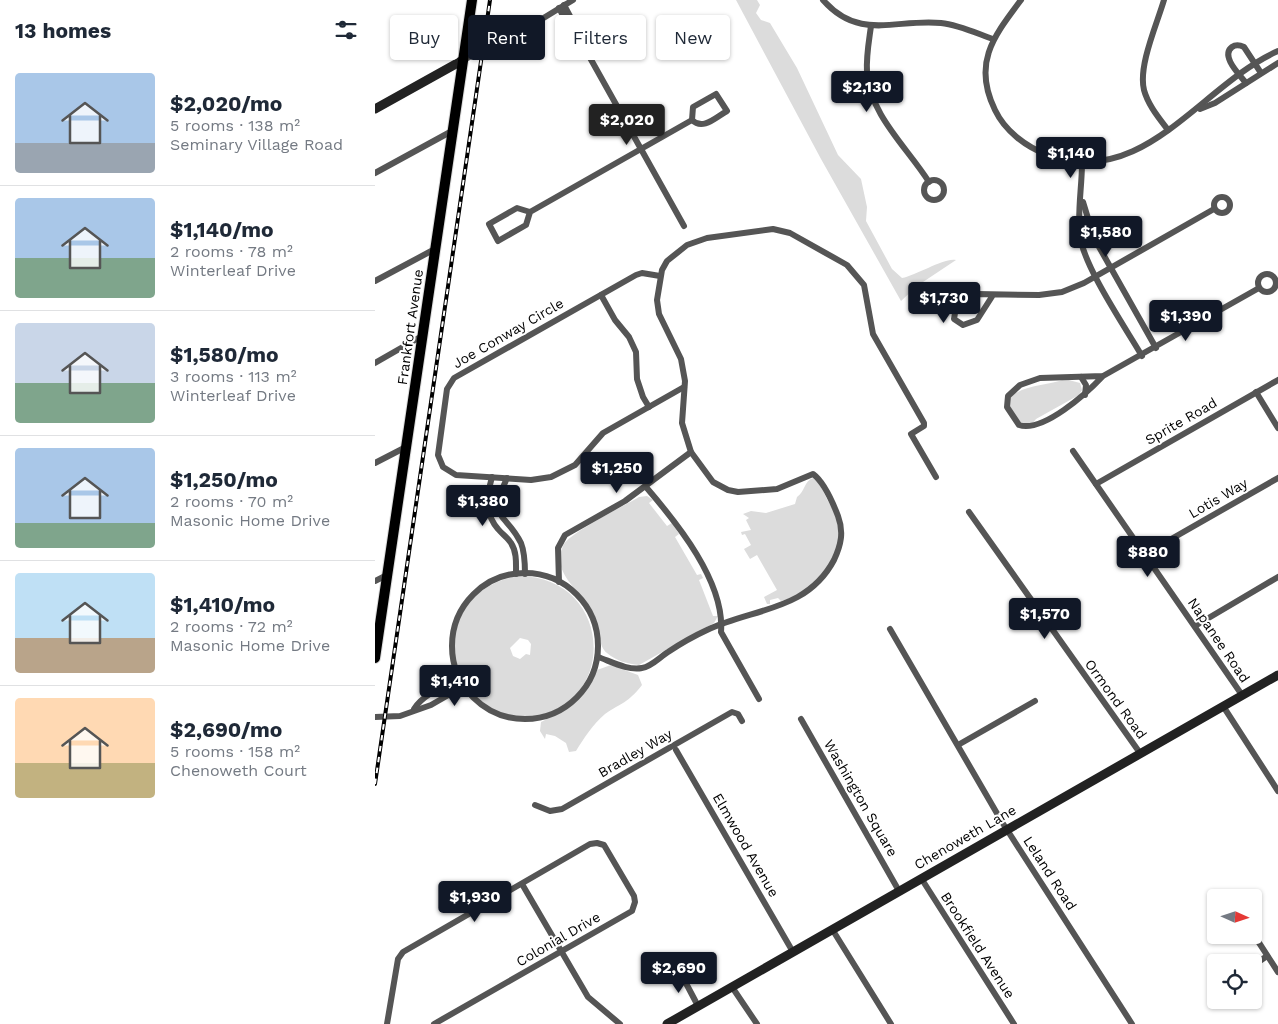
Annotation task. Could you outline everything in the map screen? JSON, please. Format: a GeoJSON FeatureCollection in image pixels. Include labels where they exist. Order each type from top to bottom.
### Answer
{"type":"FeatureCollection","features":[{"type":"Feature","properties":{"kind":"main road","name":"Frankfort Avenue"},"geometry":{"type":"LineString","coordinates":[[375,658],[472,0]]}},
{"type":"Feature","properties":{"kind":"main road"},"geometry":{"type":"LineString","coordinates":[[375,109],[463,60]]}},
{"type":"Feature","properties":{"kind":"main road","name":"Chenoweth Lane"},"geometry":{"type":"LineString","coordinates":[[667,1024],[1278,675]]}},
{"type":"Feature","properties":{"kind":"street"},"geometry":{"type":"LineString","coordinates":[[463,60],[519,33],[573,0]]}},
{"type":"Feature","properties":{"kind":"street"},"geometry":{"type":"LineString","coordinates":[[823,0],[845,17],[871,26],[939,23],[993,39]]}},
{"type":"Feature","properties":{"kind":"street"},"geometry":{"type":"LineString","coordinates":[[1021,0],[993,39],[987,60],[986,82],[992,104],[1003,123],[1018,138],[1043,153],[1082,163],[1110,159],[1129,153],[1169,130],[1197,110],[1212,96],[1278,51]]}},
{"type":"Feature","properties":{"kind":"street"},"geometry":{"type":"LineString","coordinates":[[1164,0],[1143,68],[1143,82],[1148,100],[1169,130]]}},
{"type":"Feature","properties":{"kind":"street"},"geometry":{"type":"LineString","coordinates":[[562,7],[582,52],[589,56],[685,226]]}},
{"type":"Feature","properties":{"kind":"street"},"geometry":{"type":"LineString","coordinates":[[871,26],[867,59],[871,94],[883,120],[902,142],[929,182]]}},
{"type":"Feature","properties":{"kind":"street"},"geometry":{"type":"LineString","coordinates":[[1246,83],[1228,56],[1231,47],[1235,45],[1244,47],[1261,73]]}},
{"type":"Feature","properties":{"kind":"street"},"geometry":{"type":"LineString","coordinates":[[1197,110],[1215,103],[1278,63]]}},
{"type":"Feature","properties":{"kind":"street"},"geometry":{"type":"LineString","coordinates":[[716,94],[727,111],[703,125],[696,125],[692,120],[693,107],[716,94]]}},
{"type":"Feature","properties":{"kind":"street"},"geometry":{"type":"LineString","coordinates":[[531,212],[517,208],[489,224],[498,241],[526,225],[531,212],[692,120]]}},
{"type":"Feature","properties":{"kind":"street"},"geometry":{"type":"LineString","coordinates":[[375,174],[452,131]]}},
{"type":"Feature","properties":{"kind":"street"},"geometry":{"type":"LineString","coordinates":[[1082,163],[1080,237],[1096,276],[1142,356]]}},
{"type":"Feature","properties":{"kind":"street"},"geometry":{"type":"LineString","coordinates":[[1082,196],[1094,238],[1156,348]]}},
{"type":"Feature","properties":{"kind":"street"},"geometry":{"type":"LineString","coordinates":[[993,295],[977,320],[963,325],[954,319],[953,312],[961,301],[977,294],[1039,295],[1062,292],[1096,276],[1214,209]]}},
{"type":"Feature","properties":{"kind":"street"},"geometry":{"type":"LineString","coordinates":[[598,656],[627,667],[642,668],[688,640],[722,624],[797,598],[812,588],[825,574],[841,540],[841,524],[818,478],[813,474],[807,474],[777,489],[766,492],[738,492],[728,490],[713,482],[691,452],[682,423],[684,388],[681,359],[659,314],[657,297],[660,276],[670,259],[687,245],[698,240],[762,229],[773,229],[790,233],[847,264],[864,285],[873,334],[924,422],[924,426],[911,434],[936,477]]}},
{"type":"Feature","properties":{"kind":"street"},"geometry":{"type":"LineString","coordinates":[[376,279],[435,249]]}},
{"type":"Feature","properties":{"kind":"street","name":"Joe Conway Circle"},"geometry":{"type":"LineString","coordinates":[[660,276],[642,273],[454,378],[450,383],[438,455],[446,469],[456,475],[541,479],[563,472],[584,457],[603,433],[684,388]]}},
{"type":"Feature","properties":{"kind":"street"},"geometry":{"type":"LineString","coordinates":[[1103,376],[1049,377],[1020,385],[1008,396],[1007,408],[1016,422],[1029,428],[1072,405],[1085,395],[1103,376],[1142,356],[1259,288]]}},
{"type":"Feature","properties":{"kind":"street"},"geometry":{"type":"LineString","coordinates":[[601,295],[615,320],[629,336],[636,352],[637,379],[643,397],[649,407]]}},
{"type":"Feature","properties":{"kind":"street"},"geometry":{"type":"LineString","coordinates":[[375,362],[422,336]]}},
{"type":"Feature","properties":{"kind":"street"},"geometry":{"type":"LineString","coordinates":[[1081,377],[1086,385],[1085,395]]}},
{"type":"Feature","properties":{"kind":"street","name":"Sprite Road"},"geometry":{"type":"LineString","coordinates":[[1096,484],[1278,380]]}},
{"type":"Feature","properties":{"kind":"street"},"geometry":{"type":"LineString","coordinates":[[1256,392],[1278,428]]}},
{"type":"Feature","properties":{"kind":"street"},"geometry":{"type":"LineString","coordinates":[[375,464],[406,448]]}},
{"type":"Feature","properties":{"kind":"street","name":"Napanee Road"},"geometry":{"type":"LineString","coordinates":[[1073,451],[1241,695]]}},
{"type":"Feature","properties":{"kind":"street"},"geometry":{"type":"LineString","coordinates":[[559,582],[558,548],[565,535],[607,513],[646,487],[691,452]]}},
{"type":"Feature","properties":{"kind":"street"},"geometry":{"type":"LineString","coordinates":[[492,477],[487,498],[488,509],[493,524],[512,544],[516,560],[516,574]]}},
{"type":"Feature","properties":{"kind":"street"},"geometry":{"type":"LineString","coordinates":[[507,478],[499,496],[499,510],[501,516],[521,542],[525,574]]}},
{"type":"Feature","properties":{"kind":"street","name":"Lotis Way"},"geometry":{"type":"LineString","coordinates":[[1145,554],[1278,478]]}},
{"type":"Feature","properties":{"kind":"street"},"geometry":{"type":"LineString","coordinates":[[646,487],[677,524],[695,552],[717,600],[723,619],[721,632],[759,699]]}},
{"type":"Feature","properties":{"kind":"street","name":"Ormond Road"},"geometry":{"type":"LineString","coordinates":[[969,512],[1140,753]]}},
{"type":"Feature","properties":{"kind":"street"},"geometry":{"type":"LineString","coordinates":[[525,574],[537,575],[559,582],[571,590],[589,611],[598,637],[598,656],[591,677],[575,699],[554,713],[524,719],[498,715],[474,699],[462,687],[452,650],[451,638],[458,616],[472,596],[481,588],[502,577],[525,574]]}},
{"type":"Feature","properties":{"kind":"street"},"geometry":{"type":"LineString","coordinates":[[375,581],[387,575]]}},
{"type":"Feature","properties":{"kind":"street"},"geometry":{"type":"LineString","coordinates":[[1195,626],[1278,577]]}},
{"type":"Feature","properties":{"kind":"street","name":"Leland Road"},"geometry":{"type":"LineString","coordinates":[[890,629],[1007,829],[1132,1024]]}},
{"type":"Feature","properties":{"kind":"street"},"geometry":{"type":"LineString","coordinates":[[414,709],[417,704],[431,694],[460,678]]}},
{"type":"Feature","properties":{"kind":"street"},"geometry":{"type":"LineString","coordinates":[[375,717],[394,717],[436,702],[462,687]]}},
{"type":"Feature","properties":{"kind":"street"},"geometry":{"type":"LineString","coordinates":[[958,745],[1035,701]]}},
{"type":"Feature","properties":{"kind":"street"},"geometry":{"type":"LineString","coordinates":[[1223,706],[1278,791]]}},
{"type":"Feature","properties":{"kind":"street","name":"Bradley Way"},"geometry":{"type":"LineString","coordinates":[[535,805],[550,810],[563,809],[732,712],[738,714],[741,721]]}},
{"type":"Feature","properties":{"kind":"street","name":"Washington Square"},"geometry":{"type":"LineString","coordinates":[[801,719],[899,891]]}},
{"type":"Feature","properties":{"kind":"street","name":"Elmwood Avenue"},"geometry":{"type":"LineString","coordinates":[[676,750],[793,952]]}},
{"type":"Feature","properties":{"kind":"street","name":"Colonial Drive"},"geometry":{"type":"LineString","coordinates":[[434,1024],[628,913],[634,907],[634,896],[605,847],[597,843],[590,844],[522,884]]}},
{"type":"Feature","properties":{"kind":"street","name":"Brookfield Avenue"},"geometry":{"type":"LineString","coordinates":[[921,878],[1014,1024]]}},
{"type":"Feature","properties":{"kind":"street"},"geometry":{"type":"LineString","coordinates":[[387,1024],[399,956],[522,884],[588,997],[620,1024]]}},
{"type":"Feature","properties":{"kind":"street"},"geometry":{"type":"LineString","coordinates":[[832,929],[891,1024]]}},
{"type":"Feature","properties":{"kind":"street"},"geometry":{"type":"LineString","coordinates":[[1260,944],[1278,972]]}},
{"type":"Feature","properties":{"kind":"street"},"geometry":{"type":"LineString","coordinates":[[1262,959],[1267,956]]}},
{"type":"Feature","properties":{"kind":"street"},"geometry":{"type":"LineString","coordinates":[[679,970],[698,1006]]}},
{"type":"Feature","properties":{"kind":"street"},"geometry":{"type":"LineString","coordinates":[[732,987],[757,1024]]}},
{"type":"Feature","properties":{"kind":"shaded area"},"geometry":{"type":"Polygon","coordinates":[[[736,0],[757,0],[760,5],[756,13],[761,20],[770,23],[797,68],[838,155],[861,179],[867,207],[866,221],[892,269],[902,278],[945,261],[956,260],[917,286],[901,301],[821,159],[736,0]]]}},
{"type":"Feature","properties":{"kind":"shaded area"},"geometry":{"type":"Polygon","coordinates":[[[1065,379],[1080,383],[1082,390],[1079,395],[1036,419],[1033,423],[1021,424],[1009,408],[1010,397],[1016,393],[1030,387],[1065,379]]]}},
{"type":"Feature","properties":{"kind":"shaded area"},"geometry":{"type":"Polygon","coordinates":[[[813,478],[822,488],[837,519],[839,535],[837,548],[825,572],[805,590],[781,601],[778,598],[770,600],[770,604],[767,604],[764,597],[777,590],[757,555],[750,559],[744,549],[751,545],[745,534],[742,535],[741,532],[751,530],[746,520],[749,518],[743,514],[751,511],[766,513],[795,504],[797,497],[810,479],[813,478]]]}},
{"type":"Feature","properties":{"kind":"shaded area"},"geometry":{"type":"Polygon","coordinates":[[[647,496],[653,500],[649,503],[667,526],[672,523],[679,534],[675,537],[697,575],[701,574],[703,578],[699,580],[713,616],[718,616],[714,623],[639,665],[618,660],[604,650],[594,614],[564,574],[560,556],[563,546],[574,535],[639,497],[647,496]]]}},
{"type":"Feature","properties":{"kind":"shaded area"},"geometry":{"type":"Polygon","coordinates":[[[518,576],[550,582],[574,597],[588,619],[594,645],[590,670],[578,693],[556,710],[526,717],[497,712],[476,698],[461,678],[455,654],[457,628],[468,605],[488,587],[518,576]],[[520,638],[510,648],[513,656],[520,659],[526,654],[530,655],[531,644],[528,640],[520,638]]]}},
{"type":"Feature","properties":{"kind":"shaded area"},"geometry":{"type":"Polygon","coordinates":[[[611,665],[638,675],[642,685],[628,699],[601,718],[589,731],[576,751],[569,752],[566,743],[555,736],[546,734],[545,739],[540,731],[541,722],[565,710],[577,701],[597,670],[611,665]]]}},
{"type":"Feature","properties":{"kind":"railway"},"geometry":{"type":"LineString","coordinates":[[375,784],[490,0]]}}]}
